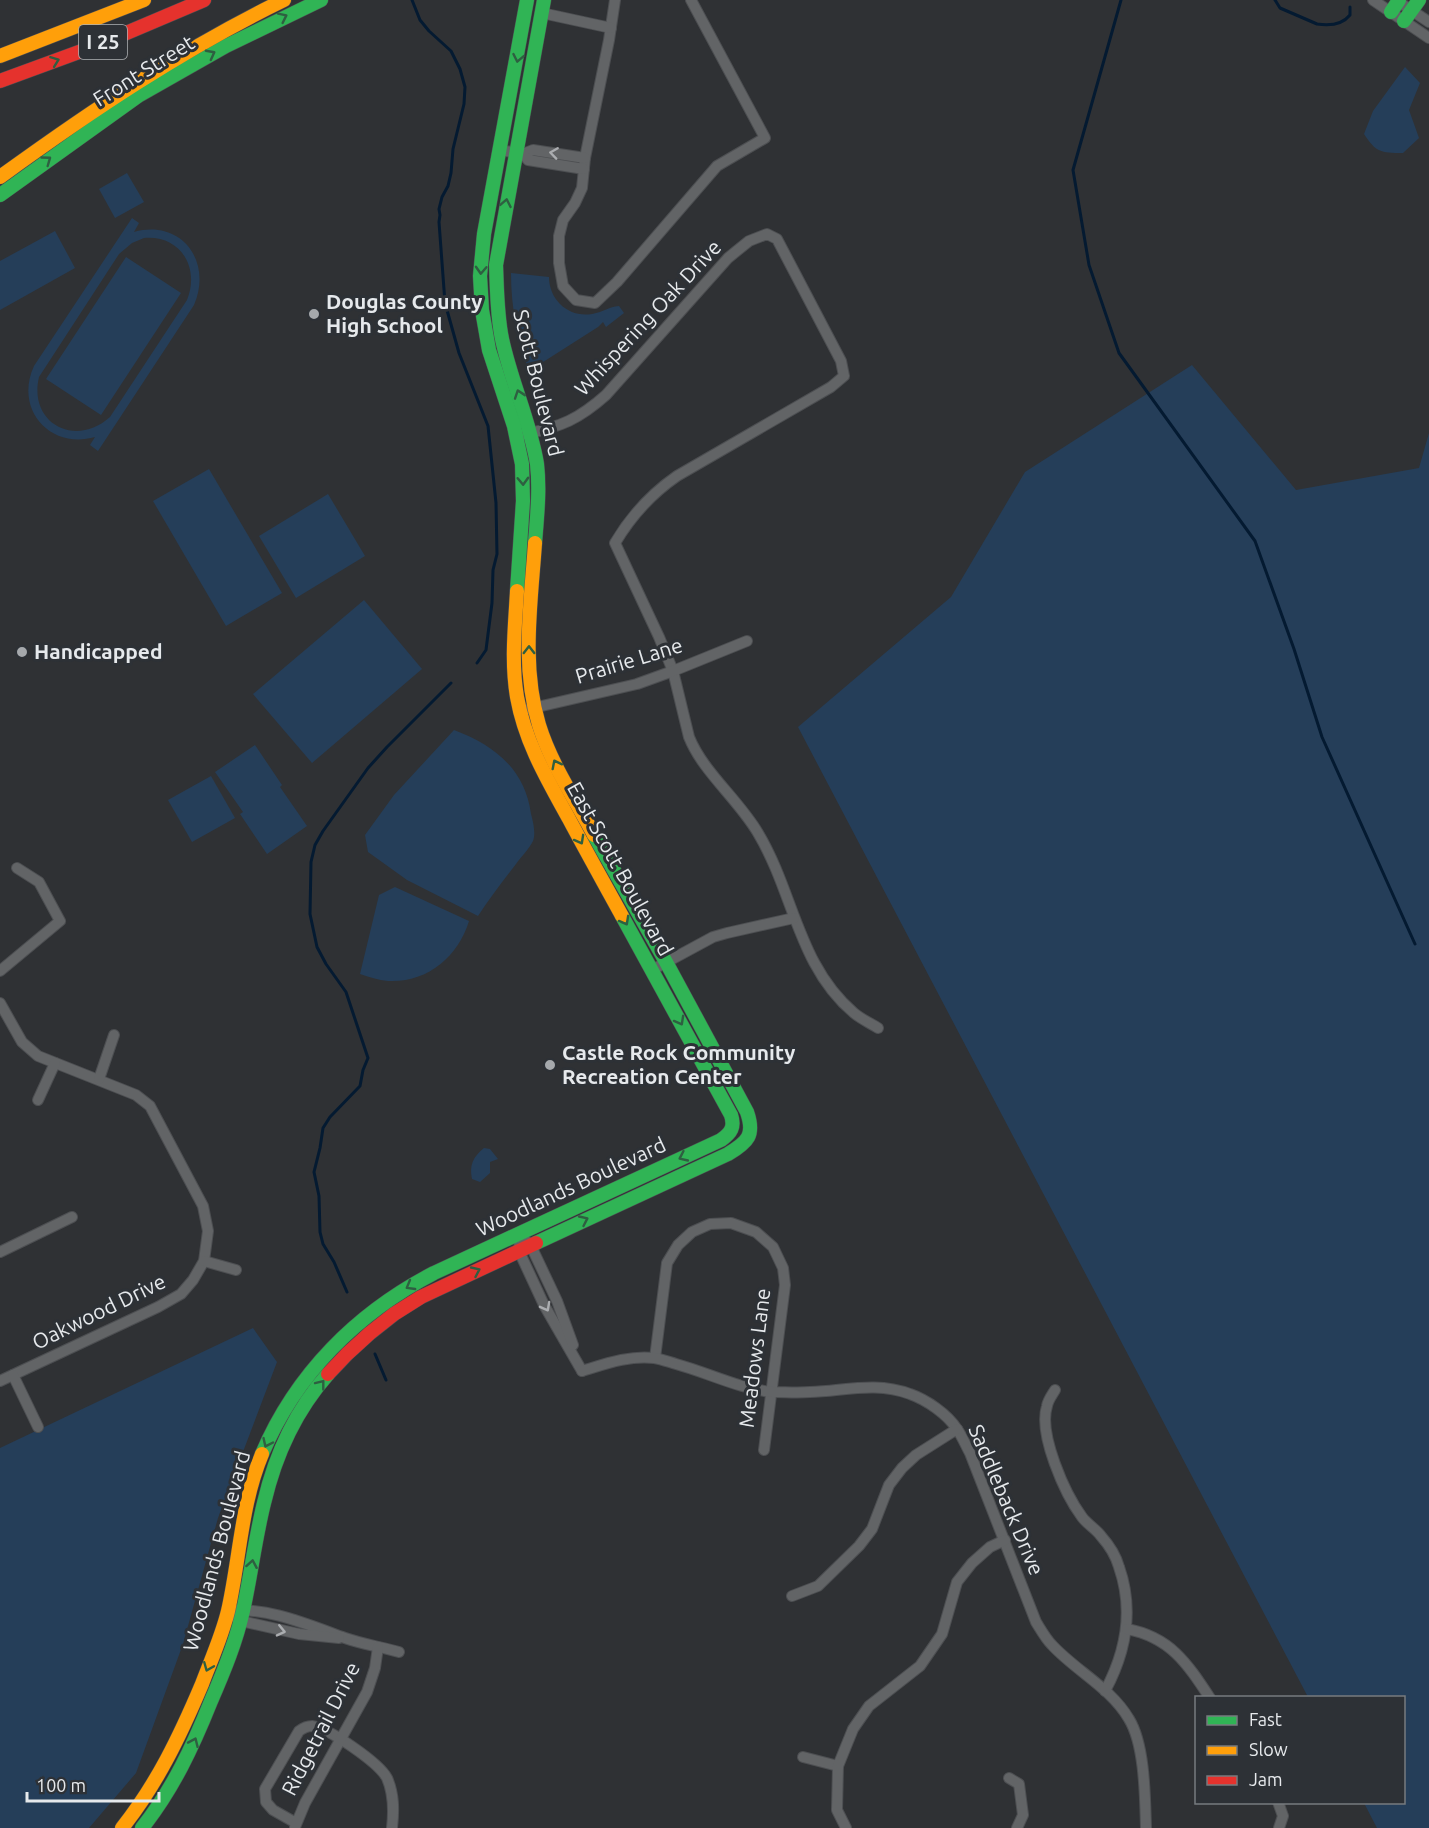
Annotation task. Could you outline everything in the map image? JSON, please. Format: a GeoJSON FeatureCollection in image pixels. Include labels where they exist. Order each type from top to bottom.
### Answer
{"type":"FeatureCollection","features":[{"type":"Feature","properties":{"kind":"main road","name":"I 25"},"geometry":{"type":"LineString","coordinates":[[0,56],[144,0]]}},
{"type":"Feature","properties":{"kind":"main road","name":"I 25"},"geometry":{"type":"LineString","coordinates":[[0,81],[98,45],[204,0]]}},
{"type":"Feature","properties":{"kind":"main road","name":"Front Street"},"geometry":{"type":"LineString","coordinates":[[0,177],[145,75],[203,41],[284,0]]}},
{"type":"Feature","properties":{"kind":"main road","name":"Front Street"},"geometry":{"type":"LineString","coordinates":[[0,195],[138,96],[226,46],[321,0]]}},
{"type":"Feature","properties":{"kind":"main road","name":"Scott Boulevard"},"geometry":{"type":"LineString","coordinates":[[514,616],[523,501],[522,464],[516,436],[489,350],[480,292],[484,234],[527,0]]}},
{"type":"Feature","properties":{"kind":"main road","name":"Scott Boulevard"},"geometry":{"type":"LineString","coordinates":[[534,708],[528,649],[538,481],[531,433],[504,346],[496,292],[497,250],[519,153],[543,6]]}},
{"type":"Feature","properties":{"kind":"main road","name":"East Scott Boulevard"},"geometry":{"type":"LineString","coordinates":[[514,616],[513,670],[520,711],[531,748],[731,1115],[733,1129]]}},
{"type":"Feature","properties":{"kind":"main road","name":"East Scott Boulevard"},"geometry":{"type":"LineString","coordinates":[[534,708],[556,766],[747,1112],[751,1124],[750,1134]]}},
{"type":"Feature","properties":{"kind":"main road","name":"Woodlands Boulevard"},"geometry":{"type":"LineString","coordinates":[[122,1828],[164,1768],[186,1722],[215,1650],[227,1611],[254,1476],[278,1421],[314,1365],[343,1335],[376,1308],[422,1280],[721,1140],[733,1129]]}},
{"type":"Feature","properties":{"kind":"main road","name":"Woodlands Boulevard"},"geometry":{"type":"LineString","coordinates":[[142,1828],[187,1758],[232,1651],[242,1615],[262,1506],[282,1447],[290,1430],[321,1382],[346,1353],[375,1327],[437,1289],[728,1154],[744,1144],[750,1134]]}},
{"type":"Feature","properties":{"kind":"street"},"geometry":{"type":"LineString","coordinates":[[615,0],[582,188],[563,220],[559,236],[559,263],[564,286],[576,300],[595,303],[617,282],[717,166],[765,138],[691,0]]}},
{"type":"Feature","properties":{"kind":"street"},"geometry":{"type":"LineString","coordinates":[[1373,0],[1396,3],[1429,22]]}},
{"type":"Feature","properties":{"kind":"street"},"geometry":{"type":"LineString","coordinates":[[543,6],[611,28]]}},
{"type":"Feature","properties":{"kind":"street"},"geometry":{"type":"LineString","coordinates":[[1411,10],[1429,38]]}},
{"type":"Feature","properties":{"kind":"street"},"geometry":{"type":"LineString","coordinates":[[500,150],[519,153],[533,150],[585,164]]}},
{"type":"Feature","properties":{"kind":"street","name":"Whispering Oak Drive"},"geometry":{"type":"LineString","coordinates":[[516,436],[563,424],[585,413],[606,395],[728,258],[749,241],[767,234],[777,238],[841,361],[844,376],[831,387],[665,484],[632,517],[615,543],[673,671],[693,747],[702,762],[745,813],[758,833],[782,881],[803,942],[823,977],[855,1014],[878,1028]]}},
{"type":"Feature","properties":{"kind":"street","name":"Prairie Lane"},"geometry":{"type":"LineString","coordinates":[[520,711],[637,684],[747,641]]}},
{"type":"Feature","properties":{"kind":"street"},"geometry":{"type":"LineString","coordinates":[[0,971],[60,921],[39,882],[18,868]]}},
{"type":"Feature","properties":{"kind":"street"},"geometry":{"type":"LineString","coordinates":[[652,970],[720,935],[794,918]]}},
{"type":"Feature","properties":{"kind":"street","name":"Oakwood Drive"},"geometry":{"type":"LineString","coordinates":[[0,1003],[15,1031],[29,1049],[38,1056],[136,1095],[150,1106],[203,1206],[208,1232],[204,1261],[193,1280],[181,1294],[0,1382]]}},
{"type":"Feature","properties":{"kind":"street"},"geometry":{"type":"LineString","coordinates":[[99,1079],[114,1035]]}},
{"type":"Feature","properties":{"kind":"street"},"geometry":{"type":"LineString","coordinates":[[38,1100],[55,1063]]}},
{"type":"Feature","properties":{"kind":"street"},"geometry":{"type":"LineString","coordinates":[[0,1252],[72,1217]]}},
{"type":"Feature","properties":{"kind":"street","name":"Meadows Lane"},"geometry":{"type":"LineString","coordinates":[[655,1358],[667,1263],[678,1245],[692,1232],[710,1224],[731,1223],[756,1232],[773,1247],[783,1268],[785,1284],[764,1450]]}},
{"type":"Feature","properties":{"kind":"street"},"geometry":{"type":"LineString","coordinates":[[520,1234],[525,1248]]}},
{"type":"Feature","properties":{"kind":"street","name":"Saddleback Drive"},"geometry":{"type":"LineString","coordinates":[[525,1248],[557,1301],[582,1371],[634,1358],[655,1358],[697,1370],[738,1386],[771,1392],[882,1387],[910,1394],[945,1416],[957,1429],[970,1454],[1036,1622],[1051,1644],[1105,1690],[1131,1721],[1140,1747],[1146,1828]]}},
{"type":"Feature","properties":{"kind":"street"},"geometry":{"type":"LineString","coordinates":[[204,1261],[236,1270]]}},
{"type":"Feature","properties":{"kind":"street"},"geometry":{"type":"LineString","coordinates":[[13,1376],[38,1427]]}},
{"type":"Feature","properties":{"kind":"street"},"geometry":{"type":"LineString","coordinates":[[1055,1390],[1046,1406],[1045,1417],[1052,1459],[1082,1518],[1101,1535],[1112,1552],[1124,1587],[1127,1629],[1122,1653],[1105,1690]]}},
{"type":"Feature","properties":{"kind":"street"},"geometry":{"type":"LineString","coordinates":[[792,1596],[818,1586],[859,1546],[872,1529],[889,1485],[902,1468],[916,1455],[957,1429]]}},
{"type":"Feature","properties":{"kind":"street"},"geometry":{"type":"LineString","coordinates":[[846,1828],[837,1810],[838,1766],[853,1729],[869,1706],[920,1666],[942,1634],[957,1582],[972,1563],[990,1547],[1005,1540]]}},
{"type":"Feature","properties":{"kind":"street"},"geometry":{"type":"LineString","coordinates":[[227,1611],[299,1635],[345,1638],[399,1652]]}},
{"type":"Feature","properties":{"kind":"street"},"geometry":{"type":"LineString","coordinates":[[1127,1629],[1157,1639],[1172,1649],[1187,1664],[1209,1696]]}},
{"type":"Feature","properties":{"kind":"street","name":"Ridgetrail Drive"},"geometry":{"type":"LineString","coordinates":[[295,1825],[369,1686],[378,1647]]}},
{"type":"Feature","properties":{"kind":"street"},"geometry":{"type":"LineString","coordinates":[[295,1825],[273,1810],[266,1802],[265,1788],[296,1735],[303,1728],[313,1726],[370,1759],[386,1776],[393,1797],[392,1828]]}},
{"type":"Feature","properties":{"kind":"street"},"geometry":{"type":"LineString","coordinates":[[803,1757],[838,1766]]}},
{"type":"Feature","properties":{"kind":"street"},"geometry":{"type":"LineString","coordinates":[[1009,1778],[1019,1785],[1023,1815],[1017,1828]]}},
{"type":"Feature","properties":{"kind":"street"},"geometry":{"type":"LineString","coordinates":[[1278,1804],[1282,1816],[1279,1828]]}},
{"type":"Feature","properties":{"kind":"shaded area"},"geometry":{"type":"Polygon","coordinates":[[[1405,67],[1420,83],[1409,110],[1419,138],[1403,153],[1384,152],[1372,145],[1364,134],[1373,111],[1405,67]]]}},
{"type":"Feature","properties":{"kind":"shaded area"},"geometry":{"type":"Polygon","coordinates":[[[127,173],[144,202],[115,218],[99,189],[127,173]]]}},
{"type":"Feature","properties":{"kind":"shaded area"},"geometry":{"type":"Polygon","coordinates":[[[132,218],[139,223],[134,232],[151,230],[166,232],[179,238],[189,247],[196,259],[199,273],[199,289],[194,305],[98,451],[90,445],[95,437],[79,439],[64,437],[51,432],[40,422],[33,411],[29,397],[29,382],[34,366],[132,218]],[[144,238],[132,243],[119,254],[39,377],[37,393],[41,407],[48,418],[58,426],[70,430],[83,430],[97,426],[110,417],[187,300],[191,276],[189,266],[177,248],[157,238],[144,238]]]}},
{"type":"Feature","properties":{"kind":"shaded area"},"geometry":{"type":"Polygon","coordinates":[[[55,231],[75,268],[0,310],[0,261],[55,231]]]}},
{"type":"Feature","properties":{"kind":"shaded area"},"geometry":{"type":"Polygon","coordinates":[[[126,257],[181,293],[101,415],[46,379],[126,257]]]}},
{"type":"Feature","properties":{"kind":"shaded area"},"geometry":{"type":"Polygon","coordinates":[[[511,273],[549,277],[553,294],[558,301],[564,307],[579,314],[596,313],[619,306],[624,313],[606,327],[603,322],[529,371],[516,323],[511,273]]]}},
{"type":"Feature","properties":{"kind":"shaded area"},"geometry":{"type":"Polygon","coordinates":[[[1192,365],[1296,490],[1419,468],[1429,433],[1429,1828],[1377,1828],[1365,1804],[1405,1804],[1405,1696],[1307,1696],[798,727],[951,597],[1025,472],[1192,365]]]}},
{"type":"Feature","properties":{"kind":"shaded area"},"geometry":{"type":"Polygon","coordinates":[[[209,469],[282,593],[226,626],[153,501],[209,469]]]}},
{"type":"Feature","properties":{"kind":"shaded area"},"geometry":{"type":"Polygon","coordinates":[[[328,494],[365,556],[296,598],[259,536],[328,494]]]}},
{"type":"Feature","properties":{"kind":"shaded area"},"geometry":{"type":"Polygon","coordinates":[[[364,600],[422,669],[312,763],[253,694],[364,600]]]}},
{"type":"Feature","properties":{"kind":"shaded area"},"geometry":{"type":"Polygon","coordinates":[[[454,730],[494,751],[515,772],[528,798],[534,828],[534,838],[531,844],[478,916],[407,880],[368,852],[365,835],[394,795],[454,730]]]}},
{"type":"Feature","properties":{"kind":"shaded area"},"geometry":{"type":"Polygon","coordinates":[[[255,745],[307,826],[267,854],[240,814],[243,812],[215,772],[255,745]]]}},
{"type":"Feature","properties":{"kind":"shaded area"},"geometry":{"type":"Polygon","coordinates":[[[211,776],[235,818],[192,842],[168,800],[211,776]]]}},
{"type":"Feature","properties":{"kind":"shaded area"},"geometry":{"type":"Polygon","coordinates":[[[395,887],[469,921],[457,946],[439,965],[416,978],[388,981],[360,974],[379,895],[395,887]]]}},
{"type":"Feature","properties":{"kind":"shaded area"},"geometry":{"type":"Polygon","coordinates":[[[484,1148],[490,1149],[498,1159],[490,1162],[490,1173],[480,1182],[472,1179],[471,1170],[475,1158],[484,1148]]]}},
{"type":"Feature","properties":{"kind":"shaded area"},"geometry":{"type":"Polygon","coordinates":[[[253,1328],[277,1362],[218,1518],[183,1644],[136,1773],[89,1828],[0,1828],[0,1448],[253,1328]]]}},
{"type":"Feature","properties":{"kind":"waterway"},"geometry":{"type":"LineString","coordinates":[[412,0],[420,20],[451,51],[460,69],[465,87],[464,104],[453,149],[451,173],[439,209],[439,222],[445,303],[459,353],[488,426],[496,503],[497,554],[493,570],[492,603],[486,650],[477,663]]}},
{"type":"Feature","properties":{"kind":"waterway"},"geometry":{"type":"LineString","coordinates":[[1121,0],[1073,170],[1089,265],[1119,353],[1255,541],[1294,649],[1322,737],[1415,944]]}},
{"type":"Feature","properties":{"kind":"waterway"},"geometry":{"type":"LineString","coordinates":[[1275,0],[1280,8],[1322,25],[1343,21],[1350,15],[1350,7]]}},
{"type":"Feature","properties":{"kind":"waterway"},"geometry":{"type":"LineString","coordinates":[[347,1292],[323,1244],[320,1232],[319,1196],[314,1172],[323,1128],[330,1117],[360,1086],[368,1058],[346,992],[317,947],[310,914],[311,862],[315,845],[323,831],[368,768],[451,683]]}},
{"type":"Feature","properties":{"kind":"waterway"},"geometry":{"type":"LineString","coordinates":[[375,1354],[386,1380]]}},
{"type":"Feature","properties":{"kind":"traffic: fast"},"geometry":{"type":"LineString","coordinates":[[0,195],[138,96],[226,46],[321,0]]}},
{"type":"Feature","properties":{"kind":"traffic: fast"},"geometry":{"type":"LineString","coordinates":[[517,591],[523,501],[522,464],[514,426],[489,350],[482,310],[480,276],[484,234],[527,0]]}},
{"type":"Feature","properties":{"kind":"traffic: fast"},"geometry":{"type":"LineString","coordinates":[[535,543],[537,464],[530,432],[502,339],[496,265],[544,0]]}},
{"type":"Feature","properties":{"kind":"traffic: fast"},"geometry":{"type":"LineString","coordinates":[[1391,12],[1399,0]]}},
{"type":"Feature","properties":{"kind":"traffic: fast"},"geometry":{"type":"LineString","coordinates":[[1404,21],[1419,0]]}},
{"type":"Feature","properties":{"kind":"traffic: fast"},"geometry":{"type":"LineString","coordinates":[[536,1243],[728,1154],[741,1146],[750,1132],[747,1112],[594,835]]}},
{"type":"Feature","properties":{"kind":"traffic: fast"},"geometry":{"type":"LineString","coordinates":[[262,1454],[292,1398],[311,1372],[355,1327],[379,1307],[434,1273],[721,1140],[730,1132],[733,1123],[731,1115],[622,916]]}},
{"type":"Feature","properties":{"kind":"traffic: fast"},"geometry":{"type":"LineString","coordinates":[[142,1828],[181,1767],[220,1679],[240,1623],[261,1516],[274,1468],[297,1418],[328,1374]]}},
{"type":"Feature","properties":{"kind":"traffic: slow"},"geometry":{"type":"LineString","coordinates":[[0,56],[144,0]]}},
{"type":"Feature","properties":{"kind":"traffic: slow"},"geometry":{"type":"LineString","coordinates":[[0,177],[138,82],[210,39],[284,0]]}},
{"type":"Feature","properties":{"kind":"traffic: slow"},"geometry":{"type":"LineString","coordinates":[[535,543],[529,634],[533,703],[550,754],[594,835]]}},
{"type":"Feature","properties":{"kind":"traffic: slow"},"geometry":{"type":"LineString","coordinates":[[517,591],[514,670],[517,697],[525,729],[545,775],[622,916]]}},
{"type":"Feature","properties":{"kind":"traffic: slow"},"geometry":{"type":"LineString","coordinates":[[122,1828],[167,1759],[194,1703],[223,1630],[245,1512],[262,1454]]}},
{"type":"Feature","properties":{"kind":"traffic: jam"},"geometry":{"type":"LineString","coordinates":[[0,81],[98,45],[204,0]]}},
{"type":"Feature","properties":{"kind":"traffic: jam"},"geometry":{"type":"LineString","coordinates":[[328,1374],[370,1333],[394,1314],[421,1297],[536,1243]]}},
{"type":"Feature","properties":{"kind":"place","name":"Douglas County High School"},"geometry":{"type":"Point","coordinates":[314,314]}},
{"type":"Feature","properties":{"kind":"place","name":"Handicapped"},"geometry":{"type":"Point","coordinates":[22,652]}},
{"type":"Feature","properties":{"kind":"place","name":"Castle Rock Community Recreation Center"},"geometry":{"type":"Point","coordinates":[550,1065]}}]}
